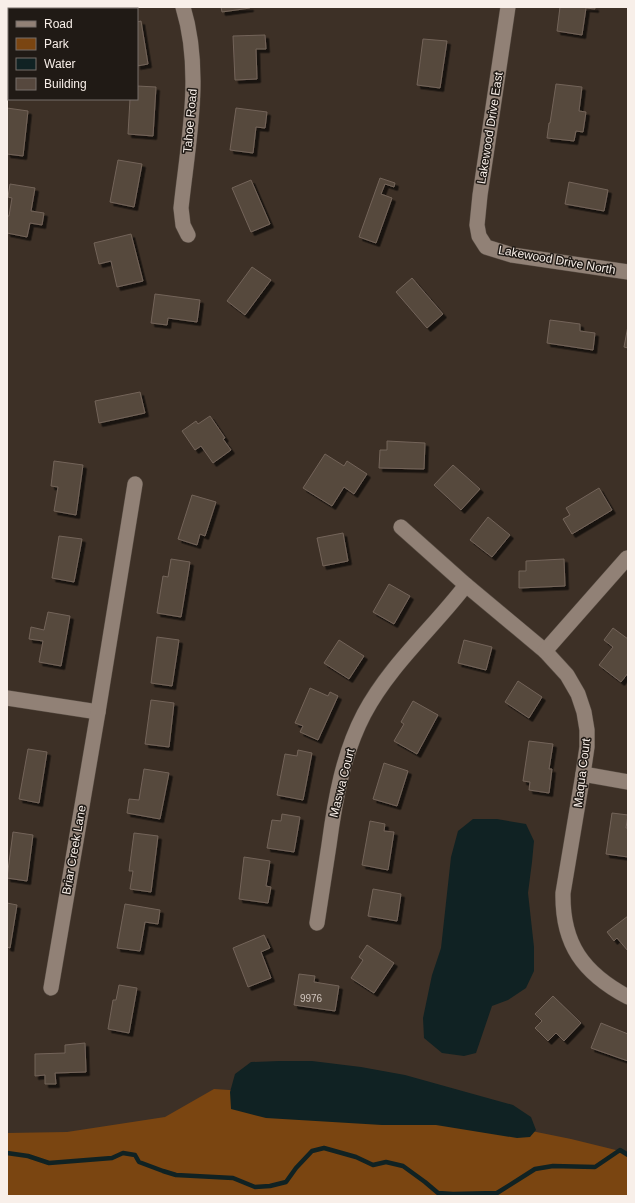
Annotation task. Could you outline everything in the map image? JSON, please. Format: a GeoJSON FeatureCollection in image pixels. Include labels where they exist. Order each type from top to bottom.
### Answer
{"type":"FeatureCollection","features":[{"type":"Feature","properties":{"kind":"street","name":"Tahoe Road"},"geometry":{"type":"LineString","coordinates":[[183,7],[192,54],[193,99],[181,208],[183,225],[188,235]]}},
{"type":"Feature","properties":{"kind":"street","name":"Lakewood Drive East"},"geometry":{"type":"LineString","coordinates":[[486,247],[479,236],[477,224],[481,187],[508,7]]}},
{"type":"Feature","properties":{"kind":"street","name":"Lakewood Drive North"},"geometry":{"type":"LineString","coordinates":[[486,247],[512,254],[628,272]]}},
{"type":"Feature","properties":{"kind":"street","name":"Briar Creek Lane"},"geometry":{"type":"LineString","coordinates":[[51,988],[135,484]]}},
{"type":"Feature","properties":{"kind":"street","name":"Maqua Court"},"geometry":{"type":"LineString","coordinates":[[401,527],[545,652],[567,675],[578,694],[584,712],[587,730],[587,747],[563,893],[562,909],[566,930],[582,961],[596,977],[628,997]]}},
{"type":"Feature","properties":{"kind":"street"},"geometry":{"type":"LineString","coordinates":[[545,652],[627,558]]}},
{"type":"Feature","properties":{"kind":"street","name":"Maswa Court"},"geometry":{"type":"LineString","coordinates":[[317,923],[334,808],[343,769],[364,714],[380,689],[407,653],[466,585]]}},
{"type":"Feature","properties":{"kind":"street"},"geometry":{"type":"LineString","coordinates":[[7,698],[98,712]]}},
{"type":"Feature","properties":{"kind":"street"},"geometry":{"type":"LineString","coordinates":[[583,774],[628,782]]}},
{"type":"Feature","properties":{"kind":"green space"},"geometry":{"type":"Polygon","coordinates":[[[214,1089],[379,1100],[571,1139],[628,1153],[628,1196],[7,1196],[7,1133],[67,1132],[165,1117],[214,1089]]]}},
{"type":"Feature","properties":{"kind":"water"},"geometry":{"type":"Polygon","coordinates":[[[473,819],[497,819],[526,824],[534,841],[528,893],[534,947],[534,971],[526,988],[508,1000],[492,1006],[476,1053],[464,1056],[442,1053],[424,1038],[423,1018],[432,975],[441,948],[451,857],[458,831],[473,819]]]}},
{"type":"Feature","properties":{"kind":"water"},"geometry":{"type":"Polygon","coordinates":[[[312,1061],[361,1067],[405,1075],[513,1105],[531,1117],[536,1130],[530,1137],[517,1138],[436,1125],[382,1125],[266,1118],[231,1109],[230,1092],[235,1074],[251,1062],[312,1061]]]}},
{"type":"Feature","properties":{"kind":"building"},"geometry":{"type":"Polygon","coordinates":[[[221,7],[250,7],[250,8],[222,12],[221,7]]]}},
{"type":"Feature","properties":{"kind":"building"},"geometry":{"type":"Polygon","coordinates":[[[560,7],[595,7],[595,9],[586,8],[582,35],[557,31],[560,7]]]}},
{"type":"Feature","properties":{"kind":"building"},"geometry":{"type":"Polygon","coordinates":[[[141,21],[148,64],[138,66],[138,22],[141,21]]]}},
{"type":"Feature","properties":{"kind":"building"},"geometry":{"type":"Polygon","coordinates":[[[265,35],[266,49],[256,49],[257,79],[235,80],[233,36],[265,35]]]}},
{"type":"Feature","properties":{"kind":"building"},"geometry":{"type":"Polygon","coordinates":[[[8,36],[7,83],[7,37],[8,36]]]}},
{"type":"Feature","properties":{"kind":"building"},"geometry":{"type":"Polygon","coordinates":[[[423,39],[447,41],[440,88],[417,85],[423,39]]]}},
{"type":"Feature","properties":{"kind":"building"},"geometry":{"type":"Polygon","coordinates":[[[556,84],[582,87],[579,111],[586,112],[583,132],[576,131],[574,141],[547,138],[556,84]]]}},
{"type":"Feature","properties":{"kind":"building"},"geometry":{"type":"Polygon","coordinates":[[[138,86],[156,87],[153,136],[128,134],[130,100],[138,100],[138,86]]]}},
{"type":"Feature","properties":{"kind":"building"},"geometry":{"type":"Polygon","coordinates":[[[7,108],[28,111],[23,156],[7,154],[7,108]]]}},
{"type":"Feature","properties":{"kind":"building"},"geometry":{"type":"Polygon","coordinates":[[[236,108],[267,112],[265,128],[256,127],[253,153],[230,150],[236,108]]]}},
{"type":"Feature","properties":{"kind":"building"},"geometry":{"type":"Polygon","coordinates":[[[118,160],[142,164],[134,207],[110,202],[118,160]]]}},
{"type":"Feature","properties":{"kind":"building"},"geometry":{"type":"Polygon","coordinates":[[[380,178],[395,183],[394,187],[385,184],[381,194],[392,198],[376,243],[359,237],[380,178]]]}},
{"type":"Feature","properties":{"kind":"building"},"geometry":{"type":"Polygon","coordinates":[[[251,180],[270,224],[251,232],[232,188],[251,180]]]}},
{"type":"Feature","properties":{"kind":"building"},"geometry":{"type":"Polygon","coordinates":[[[569,182],[608,190],[604,211],[565,204],[569,182]]]}},
{"type":"Feature","properties":{"kind":"building"},"geometry":{"type":"Polygon","coordinates":[[[10,184],[35,188],[31,211],[44,213],[42,225],[30,223],[27,237],[7,233],[7,216],[9,216],[12,198],[8,197],[10,184]]]}},
{"type":"Feature","properties":{"kind":"building"},"geometry":{"type":"Polygon","coordinates":[[[131,234],[143,281],[117,287],[111,261],[99,264],[94,243],[131,234]]]}},
{"type":"Feature","properties":{"kind":"building"},"geometry":{"type":"Polygon","coordinates":[[[252,267],[271,280],[245,315],[227,301],[252,267]]]}},
{"type":"Feature","properties":{"kind":"building"},"geometry":{"type":"Polygon","coordinates":[[[412,278],[443,314],[427,328],[396,292],[412,278]]]}},
{"type":"Feature","properties":{"kind":"building"},"geometry":{"type":"Polygon","coordinates":[[[155,294],[200,300],[197,322],[168,318],[167,325],[151,323],[155,294]]]}},
{"type":"Feature","properties":{"kind":"building"},"geometry":{"type":"Polygon","coordinates":[[[550,320],[580,324],[580,331],[595,333],[593,350],[547,343],[550,320]]]}},
{"type":"Feature","properties":{"kind":"building"},"geometry":{"type":"Polygon","coordinates":[[[628,326],[628,348],[624,347],[628,326]]]}},
{"type":"Feature","properties":{"kind":"building"},"geometry":{"type":"Polygon","coordinates":[[[140,392],[145,413],[99,423],[95,401],[140,392]]]}},
{"type":"Feature","properties":{"kind":"building"},"geometry":{"type":"Polygon","coordinates":[[[210,416],[225,438],[223,439],[231,450],[213,463],[201,446],[195,450],[182,431],[196,421],[198,424],[210,416]]]}},
{"type":"Feature","properties":{"kind":"building"},"geometry":{"type":"Polygon","coordinates":[[[387,441],[425,443],[424,469],[379,468],[380,450],[387,450],[387,441]]]}},
{"type":"Feature","properties":{"kind":"building"},"geometry":{"type":"Polygon","coordinates":[[[325,454],[344,466],[347,461],[367,474],[354,494],[344,487],[332,506],[303,488],[325,454]]]}},
{"type":"Feature","properties":{"kind":"building"},"geometry":{"type":"Polygon","coordinates":[[[54,461],[83,465],[76,515],[54,511],[58,487],[51,486],[54,461]]]}},
{"type":"Feature","properties":{"kind":"building"},"geometry":{"type":"Polygon","coordinates":[[[453,465],[480,489],[461,510],[434,485],[453,465]]]}},
{"type":"Feature","properties":{"kind":"building"},"geometry":{"type":"Polygon","coordinates":[[[599,488],[612,510],[572,534],[563,519],[570,515],[566,508],[599,488]]]}},
{"type":"Feature","properties":{"kind":"building"},"geometry":{"type":"Polygon","coordinates":[[[192,495],[216,502],[205,536],[200,534],[197,545],[178,539],[192,495]]]}},
{"type":"Feature","properties":{"kind":"building"},"geometry":{"type":"Polygon","coordinates":[[[488,517],[510,535],[492,557],[470,540],[488,517]]]}},
{"type":"Feature","properties":{"kind":"building"},"geometry":{"type":"Polygon","coordinates":[[[343,533],[348,561],[323,566],[317,538],[343,533]]]}},
{"type":"Feature","properties":{"kind":"building"},"geometry":{"type":"Polygon","coordinates":[[[59,536],[82,539],[74,582],[52,578],[59,536]]]}},
{"type":"Feature","properties":{"kind":"building"},"geometry":{"type":"Polygon","coordinates":[[[171,559],[190,562],[181,617],[157,613],[163,576],[168,577],[171,559]]]}},
{"type":"Feature","properties":{"kind":"building"},"geometry":{"type":"Polygon","coordinates":[[[564,559],[565,586],[519,588],[519,571],[526,571],[526,561],[564,559]]]}},
{"type":"Feature","properties":{"kind":"building"},"geometry":{"type":"Polygon","coordinates":[[[389,584],[410,596],[394,624],[373,612],[389,584]]]}},
{"type":"Feature","properties":{"kind":"building"},"geometry":{"type":"Polygon","coordinates":[[[48,612],[70,616],[61,666],[39,662],[43,641],[29,639],[31,627],[44,630],[48,612]]]}},
{"type":"Feature","properties":{"kind":"building"},"geometry":{"type":"Polygon","coordinates":[[[613,628],[628,639],[628,673],[621,682],[599,665],[613,647],[604,640],[613,628]]]}},
{"type":"Feature","properties":{"kind":"building"},"geometry":{"type":"Polygon","coordinates":[[[157,637],[179,640],[172,686],[151,683],[157,637]]]}},
{"type":"Feature","properties":{"kind":"building"},"geometry":{"type":"Polygon","coordinates":[[[339,640],[364,656],[349,679],[324,663],[339,640]]]}},
{"type":"Feature","properties":{"kind":"building"},"geometry":{"type":"Polygon","coordinates":[[[464,640],[492,647],[486,670],[458,663],[464,640]]]}},
{"type":"Feature","properties":{"kind":"building"},"geometry":{"type":"Polygon","coordinates":[[[518,681],[542,697],[529,718],[505,702],[518,681]]]}},
{"type":"Feature","properties":{"kind":"building"},"geometry":{"type":"Polygon","coordinates":[[[310,688],[328,696],[330,692],[338,696],[318,740],[300,732],[303,726],[295,723],[310,688]]]}},
{"type":"Feature","properties":{"kind":"building"},"geometry":{"type":"Polygon","coordinates":[[[151,700],[174,703],[169,747],[145,744],[151,700]]]}},
{"type":"Feature","properties":{"kind":"building"},"geometry":{"type":"Polygon","coordinates":[[[413,701],[438,715],[417,754],[394,741],[404,724],[401,722],[413,701]]]}},
{"type":"Feature","properties":{"kind":"building"},"geometry":{"type":"Polygon","coordinates":[[[529,741],[553,744],[549,769],[552,769],[549,793],[529,790],[530,782],[523,781],[529,741]]]}},
{"type":"Feature","properties":{"kind":"building"},"geometry":{"type":"Polygon","coordinates":[[[28,749],[47,752],[39,803],[19,799],[28,749]]]}},
{"type":"Feature","properties":{"kind":"building"},"geometry":{"type":"Polygon","coordinates":[[[298,750],[312,753],[303,800],[277,795],[285,754],[297,756],[298,750]]]}},
{"type":"Feature","properties":{"kind":"building"},"geometry":{"type":"Polygon","coordinates":[[[384,763],[408,771],[397,806],[373,799],[384,763]]]}},
{"type":"Feature","properties":{"kind":"building"},"geometry":{"type":"Polygon","coordinates":[[[144,769],[169,773],[160,819],[127,813],[129,799],[139,800],[144,769]]]}},
{"type":"Feature","properties":{"kind":"building"},"geometry":{"type":"Polygon","coordinates":[[[612,813],[628,815],[626,828],[628,828],[628,857],[606,854],[612,813]]]}},
{"type":"Feature","properties":{"kind":"building"},"geometry":{"type":"Polygon","coordinates":[[[282,814],[300,817],[294,852],[267,848],[272,820],[281,821],[282,814]]]}},
{"type":"Feature","properties":{"kind":"building"},"geometry":{"type":"Polygon","coordinates":[[[370,821],[385,824],[384,831],[394,832],[388,870],[362,865],[370,821]]]}},
{"type":"Feature","properties":{"kind":"building"},"geometry":{"type":"Polygon","coordinates":[[[13,832],[33,835],[27,881],[7,878],[13,832]]]}},
{"type":"Feature","properties":{"kind":"building"},"geometry":{"type":"Polygon","coordinates":[[[134,833],[158,836],[151,892],[130,889],[133,871],[129,871],[134,833]]]}},
{"type":"Feature","properties":{"kind":"building"},"geometry":{"type":"Polygon","coordinates":[[[244,857],[270,861],[266,886],[271,887],[268,903],[239,899],[244,857]]]}},
{"type":"Feature","properties":{"kind":"building"},"geometry":{"type":"Polygon","coordinates":[[[373,889],[401,894],[397,921],[368,916],[373,889]]]}},
{"type":"Feature","properties":{"kind":"building"},"geometry":{"type":"Polygon","coordinates":[[[7,903],[17,905],[10,948],[7,947],[7,903]]]}},
{"type":"Feature","properties":{"kind":"building"},"geometry":{"type":"Polygon","coordinates":[[[125,904],[160,910],[158,924],[145,922],[140,951],[117,948],[125,904]]]}},
{"type":"Feature","properties":{"kind":"building"},"geometry":{"type":"Polygon","coordinates":[[[628,916],[628,951],[617,938],[614,941],[607,932],[628,916]]]}},
{"type":"Feature","properties":{"kind":"building"},"geometry":{"type":"Polygon","coordinates":[[[264,935],[270,948],[261,952],[271,978],[248,987],[233,948],[264,935]]]}},
{"type":"Feature","properties":{"kind":"building"},"geometry":{"type":"Polygon","coordinates":[[[367,945],[394,963],[374,993],[351,978],[363,960],[359,957],[367,945]]]}},
{"type":"Feature","properties":{"kind":"building"},"geometry":{"type":"Polygon","coordinates":[[[299,974],[315,976],[314,982],[339,986],[335,1011],[294,1005],[299,974]]]}},
{"type":"Feature","properties":{"kind":"building"},"geometry":{"type":"Polygon","coordinates":[[[119,985],[137,988],[129,1033],[108,1029],[113,1000],[116,1000],[119,985]]]}},
{"type":"Feature","properties":{"kind":"building"},"geometry":{"type":"Polygon","coordinates":[[[553,996],[581,1023],[564,1041],[556,1033],[548,1041],[535,1028],[542,1021],[535,1014],[553,996]]]}},
{"type":"Feature","properties":{"kind":"building"},"geometry":{"type":"Polygon","coordinates":[[[601,1023],[628,1034],[628,1061],[591,1048],[601,1023]]]}},
{"type":"Feature","properties":{"kind":"building"},"geometry":{"type":"Polygon","coordinates":[[[85,1043],[86,1072],[55,1073],[56,1084],[45,1084],[45,1075],[35,1076],[35,1054],[65,1053],[65,1045],[85,1043]]]}},
{"type":"Feature","properties":{"kind":"waterway"},"geometry":{"type":"LineString","coordinates":[[7,1153],[28,1156],[49,1163],[112,1158],[123,1153],[135,1155],[139,1162],[176,1175],[233,1178],[255,1187],[270,1186],[286,1182],[296,1168],[312,1151],[324,1148],[356,1157],[373,1165],[386,1162],[403,1166],[438,1193],[453,1194],[497,1193],[535,1169],[553,1166],[595,1167],[620,1150],[628,1155]]}}]}
